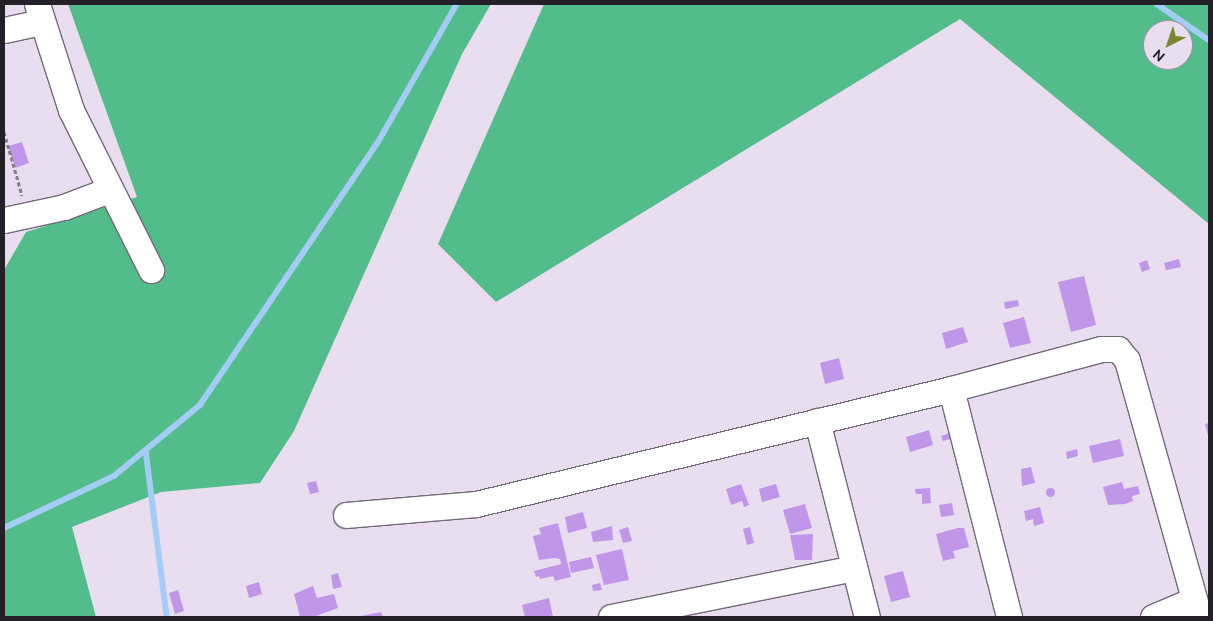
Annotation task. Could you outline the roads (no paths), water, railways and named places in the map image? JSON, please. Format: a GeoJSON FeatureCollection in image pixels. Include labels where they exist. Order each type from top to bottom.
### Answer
{"type":"FeatureCollection","features":[{"type":"Feature","properties":{"kind":"street"},"geometry":{"type":"LineString","coordinates":[[4,30],[39,13],[70,110],[109,190],[152,270]]}},
{"type":"Feature","properties":{"kind":"street"},"geometry":{"type":"LineString","coordinates":[[11,223],[64,207],[109,190]]}},
{"type":"Feature","properties":{"kind":"street"},"geometry":{"type":"LineString","coordinates":[[346,515],[476,504],[951,389],[1100,349],[1118,349],[1128,360],[1196,609],[1153,617]]}},
{"type":"Feature","properties":{"kind":"street"},"geometry":{"type":"LineString","coordinates":[[951,389],[1009,617]]}},
{"type":"Feature","properties":{"kind":"street"},"geometry":{"type":"LineString","coordinates":[[817,421],[868,617]]}},
{"type":"Feature","properties":{"kind":"street"},"geometry":{"type":"LineString","coordinates":[[611,617],[854,568]]}},
{"type":"Feature","properties":{"kind":"waterway"},"geometry":{"type":"LineString","coordinates":[[4,528],[114,476],[200,405],[377,144],[457,4]]}},
{"type":"Feature","properties":{"kind":"waterway"},"geometry":{"type":"LineString","coordinates":[[1157,4],[1209,40]]}},
{"type":"Feature","properties":{"kind":"waterway"},"geometry":{"type":"LineString","coordinates":[[146,450],[167,617]]}}]}
